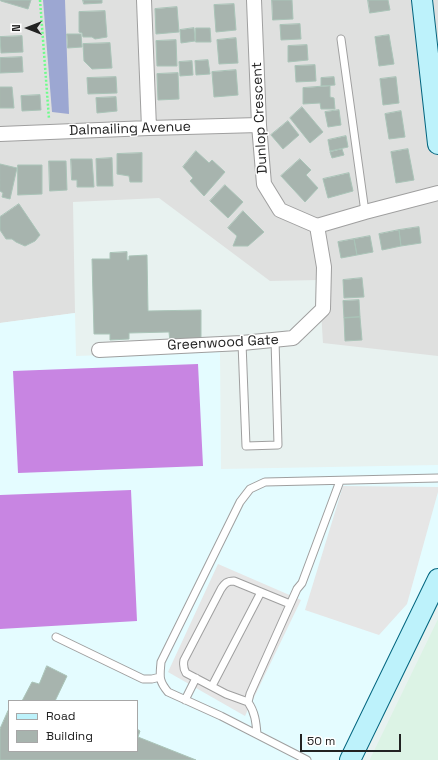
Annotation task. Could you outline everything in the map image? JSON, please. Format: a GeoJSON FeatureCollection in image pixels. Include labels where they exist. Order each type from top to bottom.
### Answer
{"type":"FeatureCollection","features":[{"type":"Feature","properties":{"kind":"main road"},"geometry":{"type":"LineString","coordinates":[[422,0],[438,144]]}},
{"type":"Feature","properties":{"kind":"main road"},"geometry":{"type":"LineString","coordinates":[[350,760],[438,579]]}},
{"type":"Feature","properties":{"kind":"street"},"geometry":{"type":"LineString","coordinates":[[144,0],[149,128]]}},
{"type":"Feature","properties":{"kind":"street","name":"Dunlop Crescent"},"geometry":{"type":"LineString","coordinates":[[254,0],[259,125],[264,184],[280,210],[317,226]]}},
{"type":"Feature","properties":{"kind":"street","name":"Dalmailing Avenue"},"geometry":{"type":"LineString","coordinates":[[0,134],[259,125]]}},
{"type":"Feature","properties":{"kind":"street"},"geometry":{"type":"LineString","coordinates":[[317,226],[438,193]]}},
{"type":"Feature","properties":{"kind":"street","name":"Greenwood Gate"},"geometry":{"type":"LineString","coordinates":[[99,350],[242,343],[293,338],[323,308],[324,267],[317,226]]}},
{"type":"Feature","properties":{"kind":"lane"},"geometry":{"type":"LineString","coordinates":[[341,39],[365,212]]}},
{"type":"Feature","properties":{"kind":"lane"},"geometry":{"type":"LineString","coordinates":[[242,343],[246,446],[278,445],[275,340]]}},
{"type":"Feature","properties":{"kind":"lane"},"geometry":{"type":"LineString","coordinates":[[307,760],[257,734],[168,692],[162,685],[160,677],[161,662],[240,502],[250,489],[265,482],[438,478]]}},
{"type":"Feature","properties":{"kind":"lane"},"geometry":{"type":"LineString","coordinates":[[248,702],[250,694],[296,589],[302,583],[340,481]]}},
{"type":"Feature","properties":{"kind":"lane"},"geometry":{"type":"LineString","coordinates":[[257,734],[256,719],[248,702],[226,694],[186,673],[183,665],[184,660],[224,584],[229,581],[234,581],[290,604]]}},
{"type":"Feature","properties":{"kind":"lane"},"geometry":{"type":"LineString","coordinates":[[212,686],[261,592]]}},
{"type":"Feature","properties":{"kind":"lane"},"geometry":{"type":"LineString","coordinates":[[56,637],[143,679],[152,680],[160,677]]}},
{"type":"Feature","properties":{"kind":"lane"},"geometry":{"type":"LineString","coordinates":[[185,700],[196,678]]}},
{"type":"Feature","properties":{"kind":"path"},"geometry":{"type":"LineString","coordinates":[[40,0],[50,132]]}},
{"type":"Feature","properties":{"kind":"shaded area"},"geometry":{"type":"Polygon","coordinates":[[[0,0],[438,0],[438,356],[323,343],[319,280],[270,281],[159,198],[73,202],[75,313],[0,323],[0,0]]]}},
{"type":"Feature","properties":{"kind":"shaded area"},"geometry":{"type":"Polygon","coordinates":[[[43,0],[65,0],[69,114],[52,112],[43,0]]]}},
{"type":"Feature","properties":{"kind":"shaded area"},"geometry":{"type":"Polygon","coordinates":[[[75,313],[76,356],[220,351],[221,469],[438,465],[438,579],[350,760],[0,760],[0,323],[75,313]]]}},
{"type":"Feature","properties":{"kind":"shaded area"},"geometry":{"type":"Polygon","coordinates":[[[198,364],[203,466],[18,473],[13,371],[198,364]]]}},
{"type":"Feature","properties":{"kind":"shaded area"},"geometry":{"type":"Polygon","coordinates":[[[343,486],[438,487],[438,492],[407,604],[379,635],[305,610],[343,486]]]}},
{"type":"Feature","properties":{"kind":"shaded area"},"geometry":{"type":"Polygon","coordinates":[[[131,490],[137,621],[0,629],[0,495],[131,490]]]}},
{"type":"Feature","properties":{"kind":"shaded area"},"geometry":{"type":"Polygon","coordinates":[[[218,564],[301,600],[245,716],[168,672],[218,564]]]}},
{"type":"Feature","properties":{"kind":"shaded area"},"geometry":{"type":"Polygon","coordinates":[[[438,619],[438,760],[370,760],[370,759],[438,619]]]}},
{"type":"Feature","properties":{"kind":"building"},"geometry":{"type":"Polygon","coordinates":[[[1,0],[31,0],[28,9],[1,0]]]}},
{"type":"Feature","properties":{"kind":"building"},"geometry":{"type":"Polygon","coordinates":[[[83,0],[102,0],[102,3],[84,4],[83,0]]]}},
{"type":"Feature","properties":{"kind":"building"},"geometry":{"type":"Polygon","coordinates":[[[272,0],[292,0],[293,19],[273,20],[272,0]]]}},
{"type":"Feature","properties":{"kind":"building"},"geometry":{"type":"Polygon","coordinates":[[[368,0],[388,0],[390,10],[370,13],[368,0]]]}},
{"type":"Feature","properties":{"kind":"building"},"geometry":{"type":"Polygon","coordinates":[[[234,4],[236,30],[216,32],[214,5],[234,4]]]}},
{"type":"Feature","properties":{"kind":"building"},"geometry":{"type":"Polygon","coordinates":[[[177,7],[179,32],[156,34],[155,9],[177,7]]]}},
{"type":"Feature","properties":{"kind":"building"},"geometry":{"type":"Polygon","coordinates":[[[105,11],[107,37],[95,39],[92,37],[83,37],[82,33],[79,32],[79,12],[105,11]]]}},
{"type":"Feature","properties":{"kind":"building"},"geometry":{"type":"Polygon","coordinates":[[[300,24],[301,39],[281,40],[280,25],[300,24]]]}},
{"type":"Feature","properties":{"kind":"building"},"geometry":{"type":"Polygon","coordinates":[[[194,28],[195,41],[181,43],[180,30],[194,28]]]}},
{"type":"Feature","properties":{"kind":"building"},"geometry":{"type":"Polygon","coordinates":[[[196,28],[210,28],[211,42],[196,42],[196,28]]]}},
{"type":"Feature","properties":{"kind":"building"},"geometry":{"type":"Polygon","coordinates":[[[67,34],[81,34],[82,47],[68,48],[67,34]]]}},
{"type":"Feature","properties":{"kind":"building"},"geometry":{"type":"Polygon","coordinates":[[[389,35],[394,64],[379,66],[375,37],[389,35]]]}},
{"type":"Feature","properties":{"kind":"building"},"geometry":{"type":"Polygon","coordinates":[[[22,36],[23,52],[1,53],[0,37],[22,36]]]}},
{"type":"Feature","properties":{"kind":"building"},"geometry":{"type":"Polygon","coordinates":[[[236,38],[238,63],[219,64],[217,40],[236,38]]]}},
{"type":"Feature","properties":{"kind":"building"},"geometry":{"type":"Polygon","coordinates":[[[176,40],[177,66],[157,66],[156,41],[176,40]]]}},
{"type":"Feature","properties":{"kind":"building"},"geometry":{"type":"Polygon","coordinates":[[[110,43],[112,68],[92,69],[84,61],[83,44],[110,43]]]}},
{"type":"Feature","properties":{"kind":"building"},"geometry":{"type":"Polygon","coordinates":[[[307,45],[308,60],[288,62],[288,46],[307,45]]]}},
{"type":"Feature","properties":{"kind":"building"},"geometry":{"type":"Polygon","coordinates":[[[22,57],[23,72],[0,73],[0,58],[22,57]]]}},
{"type":"Feature","properties":{"kind":"building"},"geometry":{"type":"Polygon","coordinates":[[[208,60],[210,74],[196,75],[195,61],[208,60]]]}},
{"type":"Feature","properties":{"kind":"building"},"geometry":{"type":"Polygon","coordinates":[[[192,61],[193,75],[180,76],[179,62],[192,61]]]}},
{"type":"Feature","properties":{"kind":"building"},"geometry":{"type":"Polygon","coordinates":[[[315,65],[316,81],[296,82],[295,66],[315,65]]]}},
{"type":"Feature","properties":{"kind":"building"},"geometry":{"type":"Polygon","coordinates":[[[236,70],[238,95],[214,97],[212,72],[236,70]]]}},
{"type":"Feature","properties":{"kind":"building"},"geometry":{"type":"Polygon","coordinates":[[[178,73],[179,99],[158,100],[157,74],[178,73]]]}},
{"type":"Feature","properties":{"kind":"building"},"geometry":{"type":"Polygon","coordinates":[[[116,77],[117,93],[88,94],[87,78],[116,77]]]}},
{"type":"Feature","properties":{"kind":"building"},"geometry":{"type":"Polygon","coordinates":[[[334,77],[335,85],[321,86],[321,78],[334,77]]]}},
{"type":"Feature","properties":{"kind":"building"},"geometry":{"type":"Polygon","coordinates":[[[396,77],[399,103],[383,105],[380,79],[396,77]]]}},
{"type":"Feature","properties":{"kind":"building"},"geometry":{"type":"Polygon","coordinates":[[[330,86],[330,97],[334,98],[335,109],[321,109],[320,103],[303,104],[303,88],[330,86]]]}},
{"type":"Feature","properties":{"kind":"building"},"geometry":{"type":"Polygon","coordinates":[[[0,87],[12,87],[14,108],[0,108],[0,87]]]}},
{"type":"Feature","properties":{"kind":"building"},"geometry":{"type":"Polygon","coordinates":[[[40,95],[41,110],[22,111],[21,96],[40,95]]]}},
{"type":"Feature","properties":{"kind":"building"},"geometry":{"type":"Polygon","coordinates":[[[116,97],[117,111],[97,113],[96,98],[116,97]]]}},
{"type":"Feature","properties":{"kind":"building"},"geometry":{"type":"Polygon","coordinates":[[[302,107],[323,132],[310,143],[290,118],[302,107]]]}},
{"type":"Feature","properties":{"kind":"building"},"geometry":{"type":"Polygon","coordinates":[[[339,110],[341,125],[328,127],[325,112],[339,110]]]}},
{"type":"Feature","properties":{"kind":"building"},"geometry":{"type":"Polygon","coordinates":[[[401,111],[405,137],[389,139],[385,114],[401,111]]]}},
{"type":"Feature","properties":{"kind":"building"},"geometry":{"type":"Polygon","coordinates":[[[288,121],[299,135],[283,149],[271,135],[288,121]]]}},
{"type":"Feature","properties":{"kind":"building"},"geometry":{"type":"Polygon","coordinates":[[[346,136],[348,147],[330,151],[328,140],[346,136]]]}},
{"type":"Feature","properties":{"kind":"building"},"geometry":{"type":"Polygon","coordinates":[[[342,149],[344,155],[332,158],[330,152],[342,149]]]}},
{"type":"Feature","properties":{"kind":"building"},"geometry":{"type":"Polygon","coordinates":[[[408,149],[414,180],[396,183],[391,152],[408,149]]]}},
{"type":"Feature","properties":{"kind":"building"},"geometry":{"type":"Polygon","coordinates":[[[196,151],[209,163],[212,160],[225,172],[204,196],[190,181],[193,178],[183,167],[196,151]]]}},
{"type":"Feature","properties":{"kind":"building"},"geometry":{"type":"Polygon","coordinates":[[[142,153],[142,182],[130,182],[129,176],[117,174],[117,154],[142,153]]]}},
{"type":"Feature","properties":{"kind":"building"},"geometry":{"type":"Polygon","coordinates":[[[112,158],[113,186],[97,186],[96,159],[112,158]]]}},
{"type":"Feature","properties":{"kind":"building"},"geometry":{"type":"Polygon","coordinates":[[[71,159],[92,159],[94,187],[77,187],[77,180],[72,180],[71,159]]]}},
{"type":"Feature","properties":{"kind":"building"},"geometry":{"type":"Polygon","coordinates":[[[300,159],[311,170],[306,175],[318,188],[305,202],[281,176],[300,159]]]}},
{"type":"Feature","properties":{"kind":"building"},"geometry":{"type":"Polygon","coordinates":[[[49,161],[66,161],[67,190],[50,191],[49,161]]]}},
{"type":"Feature","properties":{"kind":"building"},"geometry":{"type":"Polygon","coordinates":[[[0,164],[17,168],[10,199],[2,197],[3,193],[0,191],[0,164]]]}},
{"type":"Feature","properties":{"kind":"building"},"geometry":{"type":"Polygon","coordinates":[[[18,165],[42,165],[42,194],[18,195],[18,165]]]}},
{"type":"Feature","properties":{"kind":"building"},"geometry":{"type":"Polygon","coordinates":[[[349,173],[353,191],[328,198],[323,179],[349,173]]]}},
{"type":"Feature","properties":{"kind":"building"},"geometry":{"type":"Polygon","coordinates":[[[225,185],[243,202],[228,218],[210,201],[225,185]]]}},
{"type":"Feature","properties":{"kind":"building"},"geometry":{"type":"Polygon","coordinates":[[[19,204],[40,235],[35,241],[25,246],[12,239],[6,239],[0,230],[0,217],[19,204]]]}},
{"type":"Feature","properties":{"kind":"building"},"geometry":{"type":"Polygon","coordinates":[[[243,211],[264,232],[248,246],[233,246],[237,236],[228,228],[243,211]]]}},
{"type":"Feature","properties":{"kind":"building"},"geometry":{"type":"Polygon","coordinates":[[[419,227],[421,243],[401,246],[399,230],[419,227]]]}},
{"type":"Feature","properties":{"kind":"building"},"geometry":{"type":"Polygon","coordinates":[[[399,230],[401,246],[382,250],[379,234],[399,230]]]}},
{"type":"Feature","properties":{"kind":"building"},"geometry":{"type":"Polygon","coordinates":[[[370,236],[373,252],[357,255],[354,239],[370,236]]]}},
{"type":"Feature","properties":{"kind":"building"},"geometry":{"type":"Polygon","coordinates":[[[354,239],[357,255],[341,258],[338,242],[354,239]]]}},
{"type":"Feature","properties":{"kind":"building"},"geometry":{"type":"Polygon","coordinates":[[[127,252],[127,260],[129,260],[129,256],[147,255],[148,311],[201,310],[201,341],[170,342],[169,332],[129,333],[129,339],[110,340],[110,334],[94,334],[92,259],[110,259],[110,253],[127,252]]]}},
{"type":"Feature","properties":{"kind":"building"},"geometry":{"type":"Polygon","coordinates":[[[362,278],[364,297],[344,298],[343,280],[362,278]]]}},
{"type":"Feature","properties":{"kind":"building"},"geometry":{"type":"Polygon","coordinates":[[[359,300],[360,317],[344,318],[343,301],[359,300]]]}},
{"type":"Feature","properties":{"kind":"building"},"geometry":{"type":"Polygon","coordinates":[[[360,317],[362,340],[345,341],[344,318],[360,317]]]}},
{"type":"Feature","properties":{"kind":"building"},"geometry":{"type":"Polygon","coordinates":[[[47,666],[67,676],[55,700],[23,700],[32,682],[39,684],[47,666]]]}},
{"type":"Feature","properties":{"kind":"building"},"geometry":{"type":"Polygon","coordinates":[[[8,711],[8,752],[138,752],[138,737],[196,760],[0,760],[0,729],[8,711]]]}}]}
